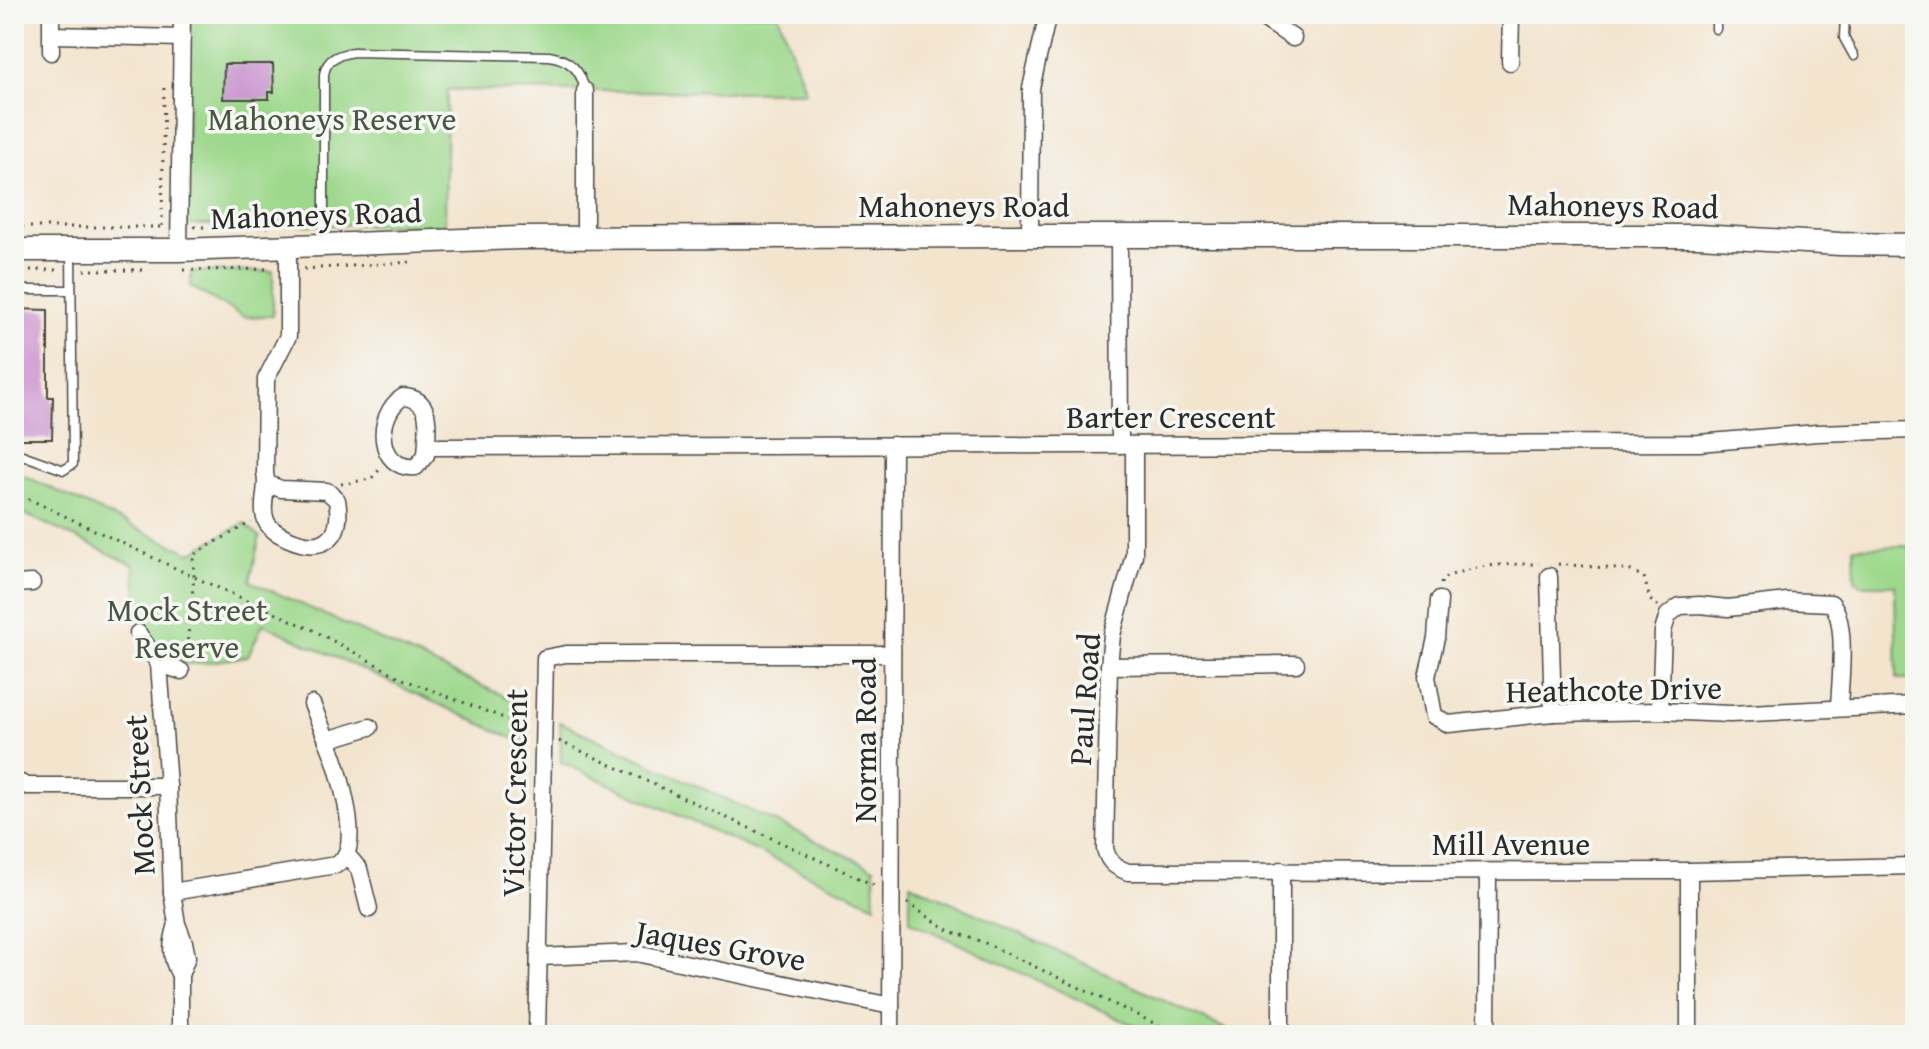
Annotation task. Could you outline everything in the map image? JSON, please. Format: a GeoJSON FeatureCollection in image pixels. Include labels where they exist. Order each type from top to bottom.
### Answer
{"type":"FeatureCollection","features":[{"type":"Feature","properties":{"kind":"main road","name":"Mahoneys Road"},"geometry":{"type":"LineString","coordinates":[[14,250],[179,250],[519,238],[1030,236],[1685,236],[1915,245]]}},
{"type":"Feature","properties":{"kind":"street"},"geometry":{"type":"LineString","coordinates":[[179,250],[182,14]]}},
{"type":"Feature","properties":{"kind":"street"},"geometry":{"type":"LineString","coordinates":[[1030,236],[1031,88],[1048,14]]}},
{"type":"Feature","properties":{"kind":"street"},"geometry":{"type":"LineString","coordinates":[[1257,14],[1293,38]]}},
{"type":"Feature","properties":{"kind":"street"},"geometry":{"type":"LineString","coordinates":[[1510,62],[1511,14]]}},
{"type":"Feature","properties":{"kind":"street"},"geometry":{"type":"LineString","coordinates":[[51,36],[182,38]]}},
{"type":"Feature","properties":{"kind":"street"},"geometry":{"type":"LineString","coordinates":[[585,91],[585,238]]}},
{"type":"Feature","properties":{"kind":"street","name":"Paul Road"},"geometry":{"type":"LineString","coordinates":[[1110,862],[1105,849],[1109,666],[1112,635],[1134,555],[1119,236]]}},
{"type":"Feature","properties":{"kind":"street"},"geometry":{"type":"LineString","coordinates":[[268,484],[281,489],[327,491],[337,500],[340,516],[327,541],[317,546],[303,545],[276,533],[264,515],[268,484],[265,473],[266,379],[288,336],[288,247]]}},
{"type":"Feature","properties":{"kind":"street"},"geometry":{"type":"LineString","coordinates":[[403,397],[413,397],[422,403],[426,412],[427,447],[426,455],[416,467],[399,465],[390,457],[383,425],[387,412],[403,397]]}},
{"type":"Feature","properties":{"kind":"street","name":"Barter Crescent"},"geometry":{"type":"LineString","coordinates":[[427,447],[1699,443],[1817,433],[1915,430]]}},
{"type":"Feature","properties":{"kind":"street","name":"Norma Road"},"geometry":{"type":"LineString","coordinates":[[891,1035],[893,445]]}},
{"type":"Feature","properties":{"kind":"street"},"geometry":{"type":"LineString","coordinates":[[1549,576],[1553,713]]}},
{"type":"Feature","properties":{"kind":"street"},"geometry":{"type":"LineString","coordinates":[[14,584],[32,583]]}},
{"type":"Feature","properties":{"kind":"street","name":"Heathcote Drive"},"geometry":{"type":"LineString","coordinates":[[1439,600],[1436,638],[1427,677],[1434,716],[1449,724],[1553,713],[1660,711],[1730,714],[1915,705]]}},
{"type":"Feature","properties":{"kind":"street"},"geometry":{"type":"LineString","coordinates":[[1660,711],[1663,631],[1668,615],[1680,606],[1728,608],[1787,601],[1831,603],[1838,610],[1841,636],[1839,707]]}},
{"type":"Feature","properties":{"kind":"street","name":"Mock Street"},"geometry":{"type":"LineString","coordinates":[[138,633],[159,664],[172,892],[177,924],[171,943],[172,961],[180,975],[180,1035]]}},
{"type":"Feature","properties":{"kind":"street","name":"Victor Crescent"},"geometry":{"type":"LineString","coordinates":[[537,1035],[545,658],[566,654],[892,654]]}},
{"type":"Feature","properties":{"kind":"street"},"geometry":{"type":"LineString","coordinates":[[159,664],[181,671]]}},
{"type":"Feature","properties":{"kind":"street"},"geometry":{"type":"LineString","coordinates":[[1109,666],[1296,664]]}},
{"type":"Feature","properties":{"kind":"street"},"geometry":{"type":"LineString","coordinates":[[172,892],[336,865],[347,855],[349,834],[343,785],[312,704]]}},
{"type":"Feature","properties":{"kind":"street"},"geometry":{"type":"LineString","coordinates":[[327,740],[370,727]]}},
{"type":"Feature","properties":{"kind":"street"},"geometry":{"type":"LineString","coordinates":[[14,780],[27,786],[168,786]]}},
{"type":"Feature","properties":{"kind":"street"},"geometry":{"type":"LineString","coordinates":[[347,855],[359,869],[369,909]]}},
{"type":"Feature","properties":{"kind":"street","name":"Mill Avenue"},"geometry":{"type":"LineString","coordinates":[[1110,862],[1128,872],[1689,871],[1915,866]]}},
{"type":"Feature","properties":{"kind":"street"},"geometry":{"type":"LineString","coordinates":[[1281,870],[1281,1035]]}},
{"type":"Feature","properties":{"kind":"street"},"geometry":{"type":"LineString","coordinates":[[1689,871],[1689,1035]]}},
{"type":"Feature","properties":{"kind":"street"},"geometry":{"type":"LineString","coordinates":[[1487,1035],[1488,872]]}},
{"type":"Feature","properties":{"kind":"street","name":"Jaques Grove"},"geometry":{"type":"LineString","coordinates":[[539,957],[636,953],[891,1006]]}},
{"type":"Feature","properties":{"kind":"lane"},"geometry":{"type":"LineString","coordinates":[[1716,14],[1716,29]]}},
{"type":"Feature","properties":{"kind":"lane"},"geometry":{"type":"LineString","coordinates":[[1845,14],[1844,38],[1854,56]]}},
{"type":"Feature","properties":{"kind":"lane"},"geometry":{"type":"LineString","coordinates":[[324,246],[324,74],[326,65],[332,59],[353,52],[549,56],[566,59],[576,68],[585,91]]}},
{"type":"Feature","properties":{"kind":"lane"},"geometry":{"type":"LineString","coordinates":[[14,452],[64,470],[73,464],[71,250]]}},
{"type":"Feature","properties":{"kind":"lane"},"geometry":{"type":"LineString","coordinates":[[14,290],[71,290]]}},
{"type":"Feature","properties":{"kind":"path"},"geometry":{"type":"LineString","coordinates":[[162,227],[164,69]]}},
{"type":"Feature","properties":{"kind":"path"},"geometry":{"type":"LineString","coordinates":[[327,491],[336,484],[371,479],[390,457]]}},
{"type":"Feature","properties":{"kind":"path"},"geometry":{"type":"LineString","coordinates":[[14,492],[313,630],[405,680],[544,734],[892,894],[950,931],[983,942],[1179,1035]]}},
{"type":"Feature","properties":{"kind":"path"},"geometry":{"type":"LineString","coordinates":[[181,671],[185,662],[194,577],[193,555],[264,515]]}},
{"type":"Feature","properties":{"kind":"green space","name":"Mahoneys Reserve"},"geometry":{"type":"Polygon","coordinates":[[[189,14],[778,14],[806,92],[447,90],[445,225],[186,225],[189,14]]]}},
{"type":"Feature","properties":{"kind":"green space"},"geometry":{"type":"Polygon","coordinates":[[[273,271],[273,316],[244,317],[191,287],[191,272],[273,271]]]}},
{"type":"Feature","properties":{"kind":"green space","name":"Mock Street Reserve"},"geometry":{"type":"Polygon","coordinates":[[[14,471],[190,553],[244,523],[260,537],[250,581],[524,705],[523,743],[263,624],[248,656],[185,664],[165,656],[155,647],[142,622],[134,565],[14,509],[14,471]]]}},
{"type":"Feature","properties":{"kind":"green space"},"geometry":{"type":"Polygon","coordinates":[[[1915,546],[1915,679],[1897,679],[1895,585],[1860,585],[1855,579],[1854,547],[1915,546]]]}},
{"type":"Feature","properties":{"kind":"green space"},"geometry":{"type":"Polygon","coordinates":[[[560,722],[874,868],[875,905],[561,762],[560,722]]]}},
{"type":"Feature","properties":{"kind":"green space"},"geometry":{"type":"Polygon","coordinates":[[[910,883],[1238,1035],[1154,1035],[910,921],[910,883]]]}},
{"type":"Feature","properties":{"kind":"building"},"geometry":{"type":"Polygon","coordinates":[[[224,64],[273,64],[274,92],[269,92],[269,99],[223,99],[224,64]]]}},
{"type":"Feature","properties":{"kind":"building"},"geometry":{"type":"Polygon","coordinates":[[[14,309],[48,310],[48,397],[53,397],[52,439],[14,439],[14,309]]]}}]}
